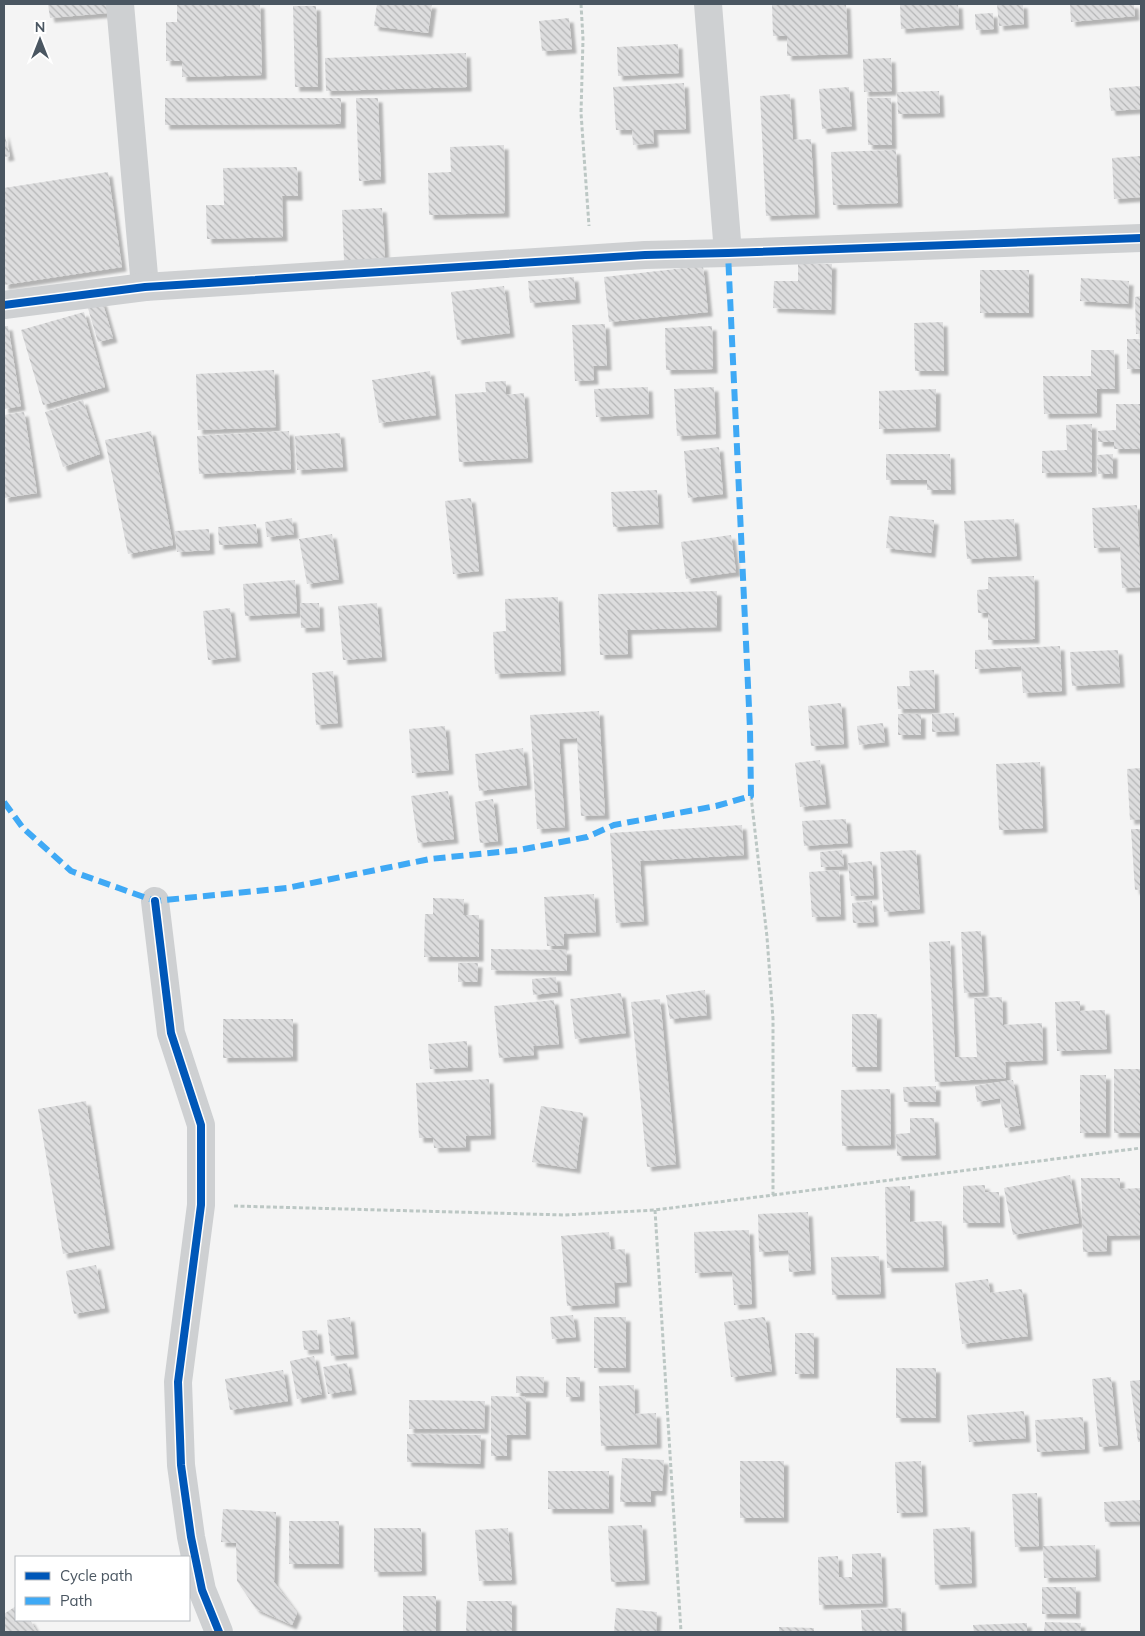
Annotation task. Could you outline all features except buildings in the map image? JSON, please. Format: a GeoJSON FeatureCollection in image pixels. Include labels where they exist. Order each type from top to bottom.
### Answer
{"type":"FeatureCollection","features":[{"type":"Feature","properties":{"kind":"street"},"geometry":{"type":"LineString","coordinates":[[120,4],[145,287]]}},
{"type":"Feature","properties":{"kind":"street"},"geometry":{"type":"LineString","coordinates":[[708,4],[728,254]]}},
{"type":"Feature","properties":{"kind":"street"},"geometry":{"type":"LineString","coordinates":[[4,305],[145,287],[645,255],[728,254],[1141,238]]}},
{"type":"Feature","properties":{"kind":"street"},"geometry":{"type":"LineString","coordinates":[[155,901],[171,1033],[201,1126],[201,1205],[178,1382],[181,1465],[191,1537],[202,1590],[219,1632]]}},
{"type":"Feature","properties":{"kind":"path"},"geometry":{"type":"LineString","coordinates":[[581,4],[583,39],[582,113],[591,259]]}},
{"type":"Feature","properties":{"kind":"path"},"geometry":{"type":"LineString","coordinates":[[750,796],[767,937],[772,1010],[772,1195]]}},
{"type":"Feature","properties":{"kind":"path"},"geometry":{"type":"LineString","coordinates":[[201,1205],[565,1215],[655,1210],[1141,1148]]}},
{"type":"Feature","properties":{"kind":"path"},"geometry":{"type":"LineString","coordinates":[[655,1210],[681,1632]]}},
{"type":"Feature","properties":{"kind":"marked path"},"geometry":{"type":"LineString","coordinates":[[4,802],[23,828],[71,871],[155,901],[287,888],[430,859],[519,850],[587,837],[614,825],[716,806],[751,796],[750,729],[728,253]]}},
{"type":"Feature","properties":{"kind":"cycle path"},"geometry":{"type":"LineString","coordinates":[[4,305],[145,287],[645,255],[1141,238]]}},
{"type":"Feature","properties":{"kind":"cycle path"},"geometry":{"type":"LineString","coordinates":[[155,901],[171,1033],[201,1125],[201,1205],[178,1382],[181,1465],[191,1537],[202,1590],[219,1632]]}}]}
